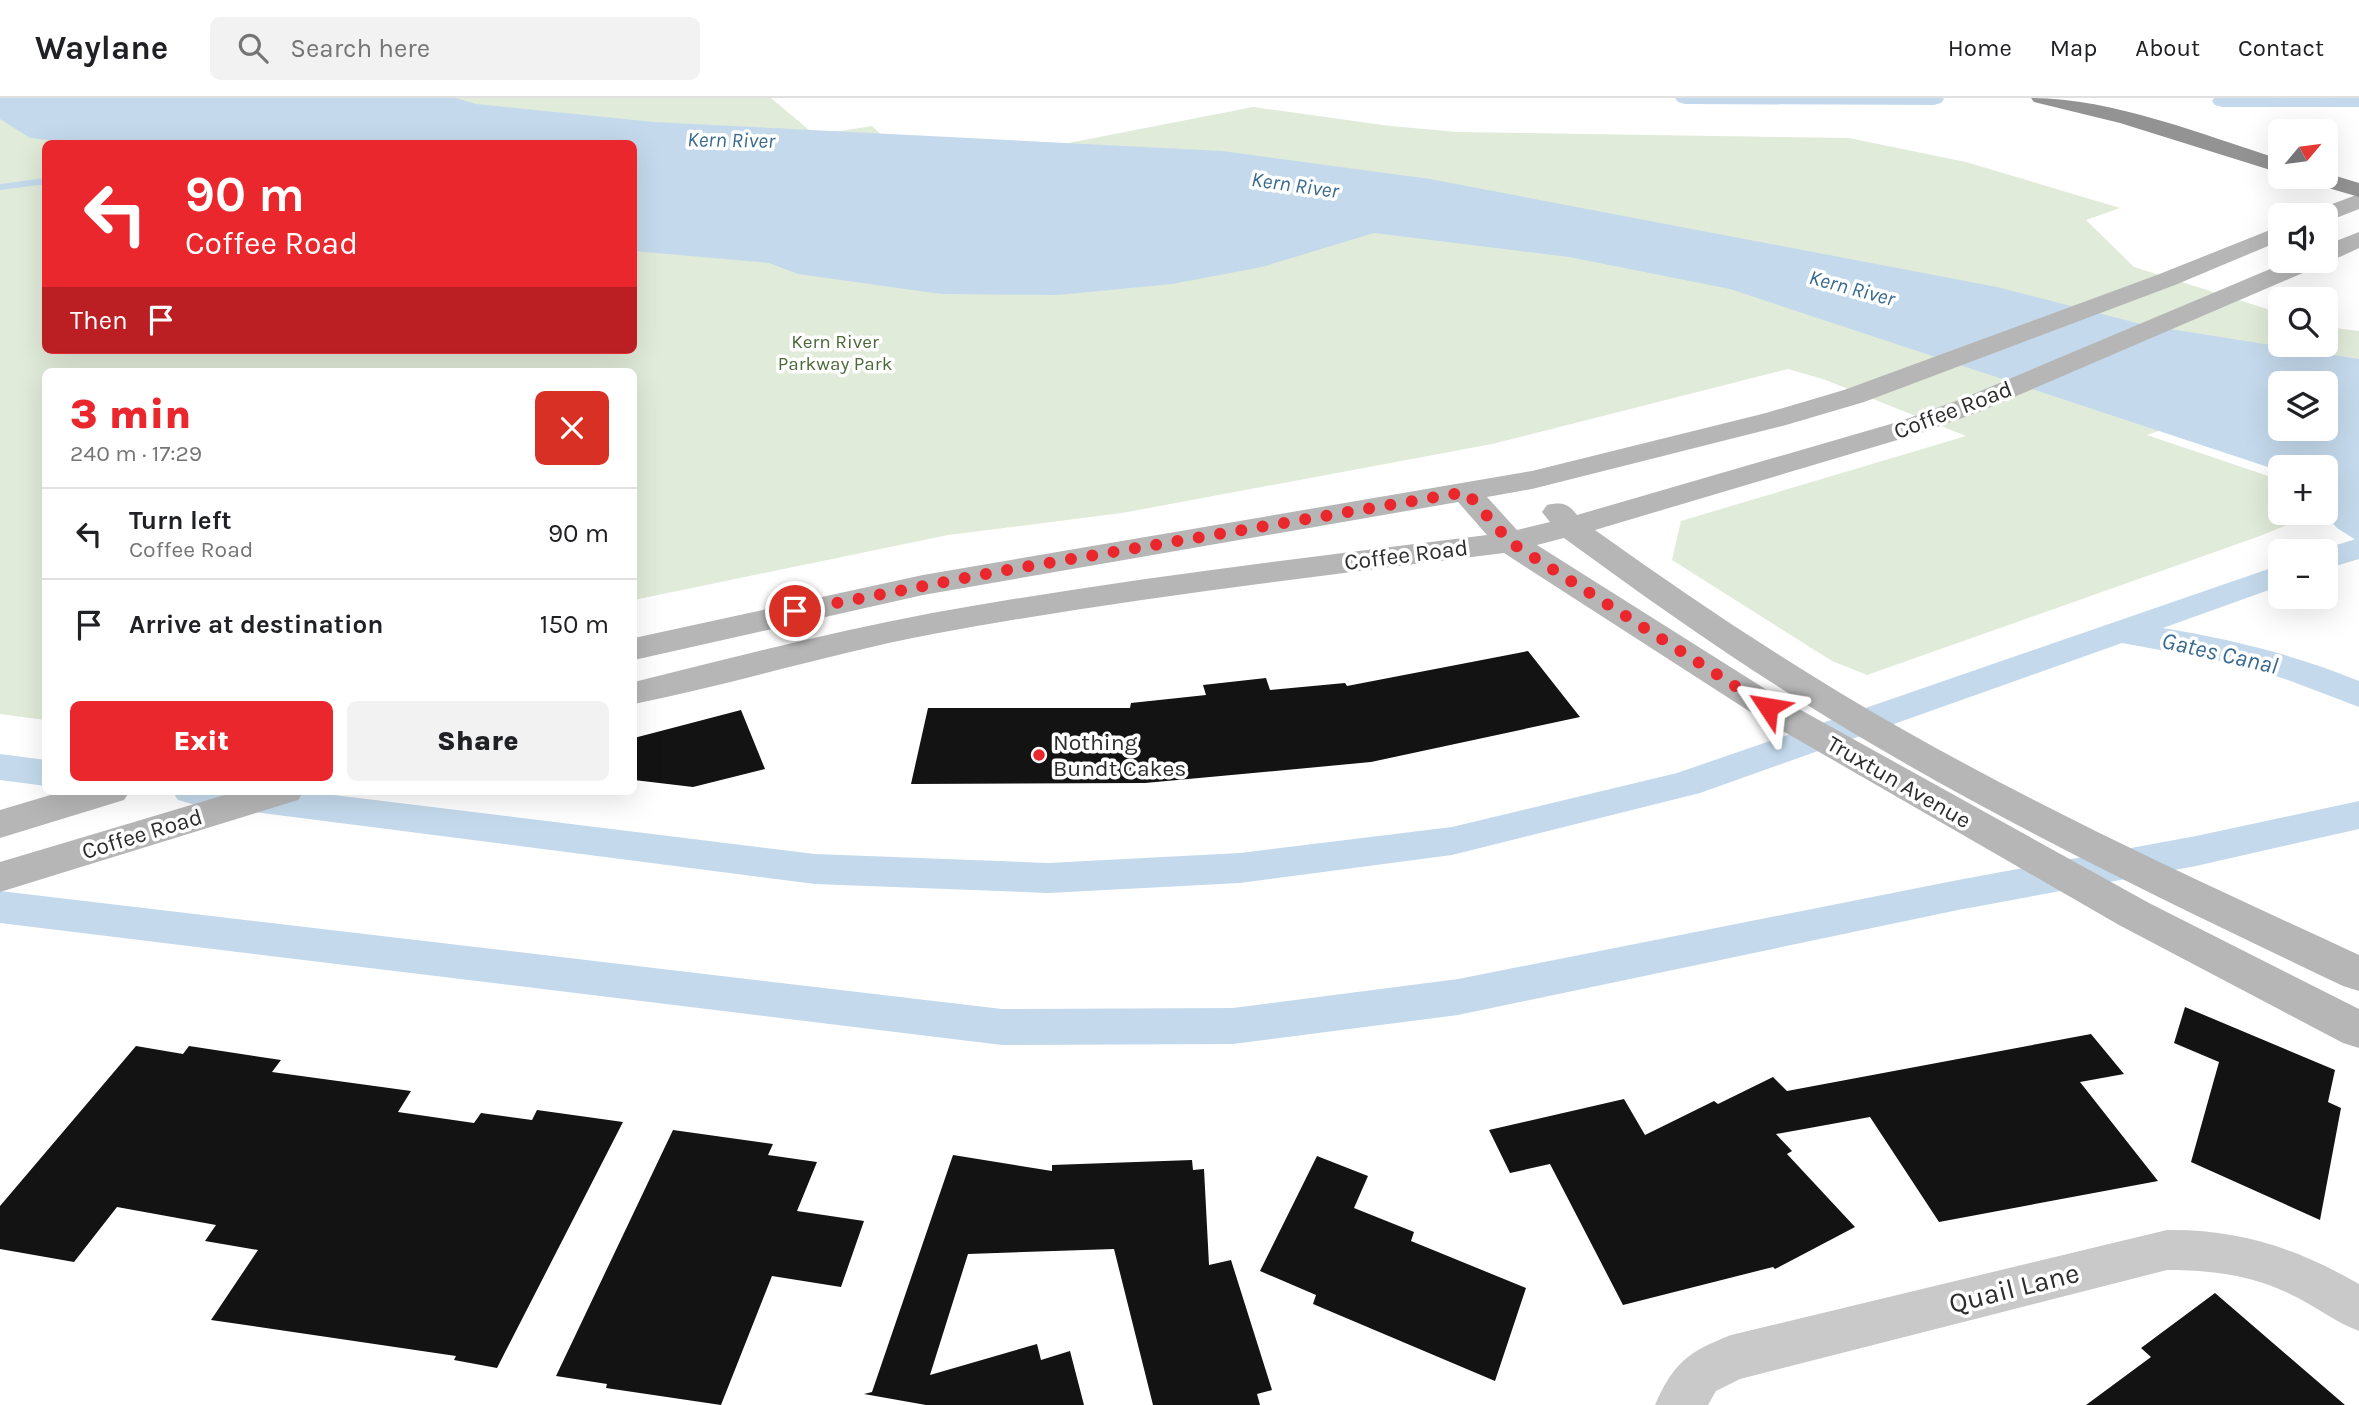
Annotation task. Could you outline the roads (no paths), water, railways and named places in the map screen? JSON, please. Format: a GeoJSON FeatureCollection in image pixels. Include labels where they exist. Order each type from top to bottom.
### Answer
{"type":"FeatureCollection","features":[{"type":"Feature","properties":{"kind":"highway"},"geometry":{"type":"LineString","coordinates":[[2041,98],[2127,119],[2268,162]]}},
{"type":"Feature","properties":{"kind":"highway"},"geometry":{"type":"LineString","coordinates":[[2169,111],[2209,131],[2268,149]]}},
{"type":"Feature","properties":{"kind":"highway"},"geometry":{"type":"LineString","coordinates":[[2338,167],[2359,170]]}},
{"type":"Feature","properties":{"kind":"highway"},"geometry":{"type":"LineString","coordinates":[[2338,184],[2359,190]]}},
{"type":"Feature","properties":{"kind":"main road"},"geometry":{"type":"LineString","coordinates":[[2338,209],[2359,201]]}},
{"type":"Feature","properties":{"kind":"main road","name":"Coffee Road"},"geometry":{"type":"LineString","coordinates":[[637,648],[923,585],[1532,480],[1776,419],[1885,383],[2166,280],[2268,238]]}},
{"type":"Feature","properties":{"kind":"main road"},"geometry":{"type":"LineString","coordinates":[[2338,249],[2359,239]]}},
{"type":"Feature","properties":{"kind":"main road","name":"Coffee Road"},"geometry":{"type":"LineString","coordinates":[[637,693],[783,656],[931,624],[1174,584],[1510,542],[1570,527],[1829,453],[1974,404],[2282,273]]}},
{"type":"Feature","properties":{"kind":"main road","name":"Truxtun Avenue"},"geometry":{"type":"LineString","coordinates":[[1532,480],[1570,527],[1664,596],[1780,693],[1937,765],[2203,902],[2359,974]]}},
{"type":"Feature","properties":{"kind":"main road","name":"Truxtun Avenue"},"geometry":{"type":"LineString","coordinates":[[1466,492],[1510,542],[1780,693],[2134,914],[2359,1030]]}},
{"type":"Feature","properties":{"kind":"main road"},"geometry":{"type":"LineString","coordinates":[[1174,584],[1175,570],[1205,555],[1304,534],[1322,516]]}},
{"type":"Feature","properties":{"kind":"main road"},"geometry":{"type":"LineString","coordinates":[[637,665],[754,639],[768,639],[783,656]]}},
{"type":"Feature","properties":{"kind":"main road"},"geometry":{"type":"LineString","coordinates":[[0,824],[97,795]]}},
{"type":"Feature","properties":{"kind":"main road","name":"Coffee Road"},"geometry":{"type":"LineString","coordinates":[[0,877],[271,795]]}},
{"type":"Feature","properties":{"kind":"street","name":"Quail Lane"},"geometry":{"type":"LineString","coordinates":[[1680,1405],[1699,1375],[1731,1358],[2167,1250],[2222,1252],[2277,1266],[2326,1287],[2359,1309]]}},
{"type":"Feature","properties":{"kind":"water","name":"Kern River"},"geometry":{"type":"Polygon","coordinates":[[[0,98],[456,98],[476,104],[654,122],[1222,151],[1430,179],[1997,287],[2145,325],[2268,345],[2268,357],[2338,356],[2359,359],[2359,542],[2334,525],[2338,525],[2338,455],[2268,455],[2268,467],[1730,289],[1569,257],[1374,233],[1262,267],[1172,284],[1058,295],[941,294],[798,274],[769,263],[637,251],[637,140],[30,138],[0,119],[0,98]]]}},
{"type":"Feature","properties":{"kind":"waterway"},"geometry":{"type":"LineString","coordinates":[[1685,98],[1934,99]]}},
{"type":"Feature","properties":{"kind":"waterway"},"geometry":{"type":"LineString","coordinates":[[2222,101],[2359,101]]}},
{"type":"Feature","properties":{"kind":"waterway"},"geometry":{"type":"LineString","coordinates":[[0,187],[42,182]]}},
{"type":"Feature","properties":{"kind":"waterway"},"geometry":{"type":"LineString","coordinates":[[2338,555],[2359,548]]}},
{"type":"Feature","properties":{"kind":"waterway"},"geometry":{"type":"LineString","coordinates":[[224,795],[815,869],[1048,878],[1240,868],[1452,841],[1686,784],[2268,579]]}},
{"type":"Feature","properties":{"kind":"waterway","name":"Gates Canal"},"geometry":{"type":"LineString","coordinates":[[2126,633],[2244,655],[2330,682],[2359,695]]}},
{"type":"Feature","properties":{"kind":"waterway"},"geometry":{"type":"LineString","coordinates":[[0,767],[42,772]]}},
{"type":"Feature","properties":{"kind":"waterway"},"geometry":{"type":"LineString","coordinates":[[0,907],[1002,1027],[1233,1026],[1458,997],[1958,895],[2196,851],[2359,815]]}},
{"type":"Feature","properties":{"kind":"place","name":"Nothing Bundt Cakes"},"geometry":{"type":"Point","coordinates":[1039,755]}},
{"type":"Feature","properties":{"kind":"park label","name":"Kern River Parkway Park"},"geometry":{"type":"Point","coordinates":[835,353]}}]}
